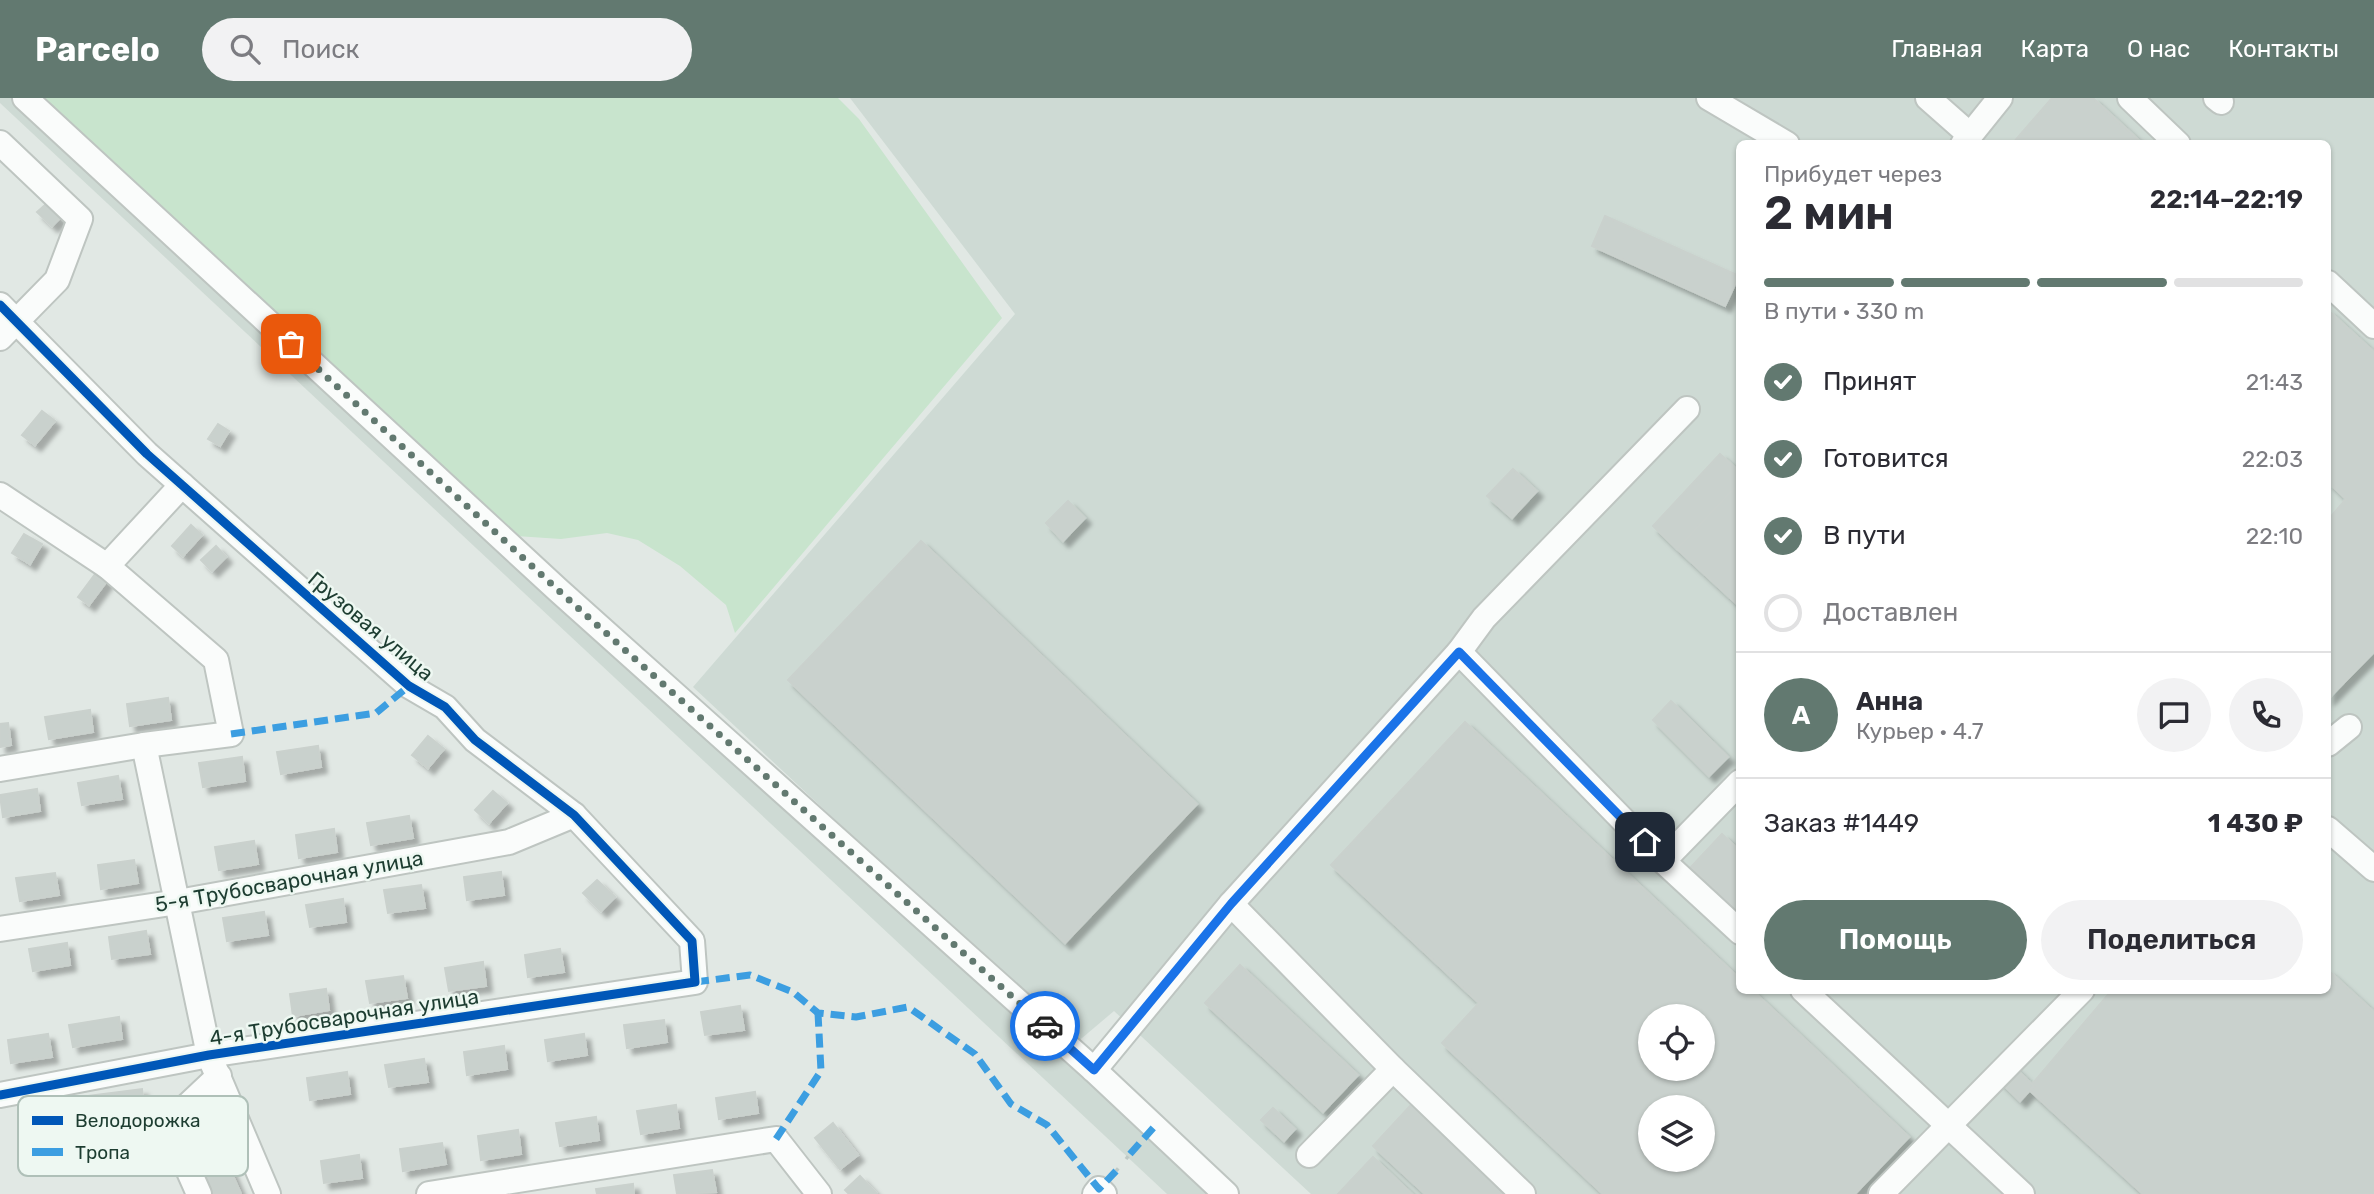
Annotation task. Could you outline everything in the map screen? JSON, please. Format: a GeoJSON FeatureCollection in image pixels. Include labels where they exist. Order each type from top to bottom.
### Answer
{"type":"FeatureCollection","features":[{"type":"Feature","properties":{"kind":"street"},"geometry":{"type":"LineString","coordinates":[[25,98],[558,590],[1094,1070],[1226,1194]]}},
{"type":"Feature","properties":{"kind":"street"},"geometry":{"type":"LineString","coordinates":[[1709,98],[1780,140]]}},
{"type":"Feature","properties":{"kind":"street"},"geometry":{"type":"LineString","coordinates":[[1928,98],[1966,139],[2000,98]]}},
{"type":"Feature","properties":{"kind":"street"},"geometry":{"type":"LineString","coordinates":[[2130,98],[2174,140]]}},
{"type":"Feature","properties":{"kind":"street"},"geometry":{"type":"LineString","coordinates":[[0,143],[80,219],[57,280],[6,321]]}},
{"type":"Feature","properties":{"kind":"street"},"geometry":{"type":"LineString","coordinates":[[2331,286],[2374,327]]}},
{"type":"Feature","properties":{"kind":"street","name":"Грузовая улица"},"geometry":{"type":"LineString","coordinates":[[6,321],[147,454],[409,686],[445,707],[475,740],[574,815],[692,941],[695,982]]}},
{"type":"Feature","properties":{"kind":"street"},"geometry":{"type":"LineString","coordinates":[[1094,1070],[1231,904],[1459,652],[1484,618],[1687,409]]}},
{"type":"Feature","properties":{"kind":"street"},"geometry":{"type":"LineString","coordinates":[[107,566],[182,485]]}},
{"type":"Feature","properties":{"kind":"street"},"geometry":{"type":"LineString","coordinates":[[0,495],[107,566],[216,660],[231,733],[0,769]]}},
{"type":"Feature","properties":{"kind":"street"},"geometry":{"type":"LineString","coordinates":[[1459,652],[1663,861],[1736,928]]}},
{"type":"Feature","properties":{"kind":"street"},"geometry":{"type":"LineString","coordinates":[[2331,742],[2349,727]]}},
{"type":"Feature","properties":{"kind":"street"},"geometry":{"type":"LineString","coordinates":[[144,745],[214,1065],[227,1096]]}},
{"type":"Feature","properties":{"kind":"street"},"geometry":{"type":"LineString","coordinates":[[1663,861],[1736,786]]}},
{"type":"Feature","properties":{"kind":"street","name":"5-я Трубосварочная улица"},"geometry":{"type":"LineString","coordinates":[[0,929],[178,902],[509,842],[574,815]]}},
{"type":"Feature","properties":{"kind":"street"},"geometry":{"type":"LineString","coordinates":[[2331,832],[2374,869]]}},
{"type":"Feature","properties":{"kind":"street"},"geometry":{"type":"LineString","coordinates":[[1231,904],[1392,1069],[1523,1194]]}},
{"type":"Feature","properties":{"kind":"street","name":"4-я Трубосварочная улица"},"geometry":{"type":"LineString","coordinates":[[0,1095],[214,1065],[695,982]]}},
{"type":"Feature","properties":{"kind":"street"},"geometry":{"type":"LineString","coordinates":[[1807,994],[2022,1194]]}},
{"type":"Feature","properties":{"kind":"street"},"geometry":{"type":"LineString","coordinates":[[1881,1194],[2078,994]]}},
{"type":"Feature","properties":{"kind":"street"},"geometry":{"type":"LineString","coordinates":[[190,1096],[214,1065]]}},
{"type":"Feature","properties":{"kind":"street"},"geometry":{"type":"LineString","coordinates":[[1309,1155],[1392,1069]]}},
{"type":"Feature","properties":{"kind":"street"},"geometry":{"type":"LineString","coordinates":[[429,1194],[776,1139],[819,1194]]}},
{"type":"Feature","properties":{"kind":"street"},"geometry":{"type":"LineString","coordinates":[[248,1146],[268,1194]]}},
{"type":"Feature","properties":{"kind":"street"},"geometry":{"type":"LineString","coordinates":[[191,1176],[199,1194]]}},
{"type":"Feature","properties":{"kind":"path"},"geometry":{"type":"LineString","coordinates":[[1126,1159],[1130,1154]]}},
{"type":"Feature","properties":{"kind":"path"},"geometry":{"type":"LineString","coordinates":[[1115,1171],[1121,1165]]}},
{"type":"Feature","properties":{"kind":"shaded area"},"geometry":{"type":"Polygon","coordinates":[[[0,98],[33,98],[1219,1194],[1167,1194],[0,103],[0,98]]]}},
{"type":"Feature","properties":{"kind":"shaded area"},"geometry":{"type":"Polygon","coordinates":[[[850,98],[2374,98],[2374,1194],[1311,1194],[1114,1011],[1075,1044],[693,687],[1015,314],[850,98]]]}},
{"type":"Feature","properties":{"kind":"green space"},"geometry":{"type":"Polygon","coordinates":[[[33,98],[838,98],[859,119],[1002,318],[735,633],[726,605],[680,566],[638,540],[607,533],[561,539],[516,536],[33,98]]]}},
{"type":"Feature","properties":{"kind":"building"},"geometry":{"type":"Polygon","coordinates":[[[2052,98],[2093,98],[2139,140],[2015,140],[2052,98]]]}},
{"type":"Feature","properties":{"kind":"building"},"geometry":{"type":"Polygon","coordinates":[[[46,204],[60,218],[52,226],[37,212],[46,204]]]}},
{"type":"Feature","properties":{"kind":"building"},"geometry":{"type":"Polygon","coordinates":[[[1605,216],[1736,275],[1736,282],[1725,306],[1592,246],[1605,216]]]}},
{"type":"Feature","properties":{"kind":"building"},"geometry":{"type":"Polygon","coordinates":[[[2331,313],[2374,352],[2374,652],[2331,696],[2331,516],[2346,499],[2331,485],[2331,313]]]}},
{"type":"Feature","properties":{"kind":"building"},"geometry":{"type":"Polygon","coordinates":[[[42,411],[55,421],[35,445],[22,435],[42,411]]]}},
{"type":"Feature","properties":{"kind":"building"},"geometry":{"type":"Polygon","coordinates":[[[218,424],[229,431],[220,446],[208,439],[218,424]]]}},
{"type":"Feature","properties":{"kind":"building"},"geometry":{"type":"Polygon","coordinates":[[[1720,454],[1736,468],[1736,486],[1677,549],[1653,526],[1720,454]]]}},
{"type":"Feature","properties":{"kind":"building"},"geometry":{"type":"Polygon","coordinates":[[[1513,469],[1537,491],[1512,518],[1487,496],[1513,469]]]}},
{"type":"Feature","properties":{"kind":"building"},"geometry":{"type":"Polygon","coordinates":[[[1736,486],[1736,603],[1677,549],[1736,486]]]}},
{"type":"Feature","properties":{"kind":"building"},"geometry":{"type":"Polygon","coordinates":[[[1068,501],[1085,518],[1063,541],[1046,523],[1068,501]]]}},
{"type":"Feature","properties":{"kind":"building"},"geometry":{"type":"Polygon","coordinates":[[[191,525],[202,535],[183,556],[172,546],[191,525]]]}},
{"type":"Feature","properties":{"kind":"building"},"geometry":{"type":"Polygon","coordinates":[[[24,534],[42,544],[30,564],[12,553],[24,534]]]}},
{"type":"Feature","properties":{"kind":"building"},"geometry":{"type":"Polygon","coordinates":[[[921,541],[1197,804],[1065,943],[788,680],[921,541]]]}},
{"type":"Feature","properties":{"kind":"building"},"geometry":{"type":"Polygon","coordinates":[[[216,546],[226,557],[212,571],[201,560],[216,546]]]}},
{"type":"Feature","properties":{"kind":"building"},"geometry":{"type":"Polygon","coordinates":[[[96,573],[107,581],[89,605],[78,597],[96,573]]]}},
{"type":"Feature","properties":{"kind":"building"},"geometry":{"type":"Polygon","coordinates":[[[168,698],[171,720],[130,726],[127,704],[168,698]]]}},
{"type":"Feature","properties":{"kind":"building"},"geometry":{"type":"Polygon","coordinates":[[[1671,701],[1728,757],[1709,776],[1653,720],[1671,701]]]}},
{"type":"Feature","properties":{"kind":"building"},"geometry":{"type":"Polygon","coordinates":[[[90,710],[93,732],[49,739],[45,717],[90,710]]]}},
{"type":"Feature","properties":{"kind":"building"},"geometry":{"type":"Polygon","coordinates":[[[1465,722],[1736,975],[1736,994],[1756,994],[1909,1137],[1855,1194],[1603,1194],[1442,1043],[1479,1003],[1331,865],[1465,722]]]}},
{"type":"Feature","properties":{"kind":"building"},"geometry":{"type":"Polygon","coordinates":[[[8,723],[11,745],[0,747],[0,724],[8,723]]]}},
{"type":"Feature","properties":{"kind":"building"},"geometry":{"type":"Polygon","coordinates":[[[428,736],[444,749],[428,768],[412,755],[428,736]]]}},
{"type":"Feature","properties":{"kind":"building"},"geometry":{"type":"Polygon","coordinates":[[[318,746],[321,767],[281,774],[277,752],[318,746]]]}},
{"type":"Feature","properties":{"kind":"building"},"geometry":{"type":"Polygon","coordinates":[[[242,757],[245,781],[203,787],[199,763],[242,757]]]}},
{"type":"Feature","properties":{"kind":"building"},"geometry":{"type":"Polygon","coordinates":[[[118,776],[122,799],[82,805],[78,783],[118,776]]]}},
{"type":"Feature","properties":{"kind":"building"},"geometry":{"type":"Polygon","coordinates":[[[37,789],[40,811],[3,817],[0,795],[37,789]]]}},
{"type":"Feature","properties":{"kind":"building"},"geometry":{"type":"Polygon","coordinates":[[[493,791],[507,803],[489,823],[475,810],[493,791]]]}},
{"type":"Feature","properties":{"kind":"building"},"geometry":{"type":"Polygon","coordinates":[[[409,816],[413,838],[371,845],[367,823],[409,816]]]}},
{"type":"Feature","properties":{"kind":"building"},"geometry":{"type":"Polygon","coordinates":[[[334,829],[337,852],[299,858],[296,835],[334,829]]]}},
{"type":"Feature","properties":{"kind":"building"},"geometry":{"type":"Polygon","coordinates":[[[1722,834],[1736,847],[1736,909],[1691,867],[1722,834]]]}},
{"type":"Feature","properties":{"kind":"building"},"geometry":{"type":"Polygon","coordinates":[[[254,841],[258,864],[219,870],[215,847],[254,841]]]}},
{"type":"Feature","properties":{"kind":"building"},"geometry":{"type":"Polygon","coordinates":[[[134,860],[138,883],[101,889],[98,865],[134,860]]]}},
{"type":"Feature","properties":{"kind":"building"},"geometry":{"type":"Polygon","coordinates":[[[501,872],[504,895],[467,900],[464,877],[501,872]]]}},
{"type":"Feature","properties":{"kind":"building"},"geometry":{"type":"Polygon","coordinates":[[[55,873],[59,895],[20,901],[16,878],[55,873]]]}},
{"type":"Feature","properties":{"kind":"building"},"geometry":{"type":"Polygon","coordinates":[[[597,880],[615,897],[601,911],[583,893],[597,880]]]}},
{"type":"Feature","properties":{"kind":"building"},"geometry":{"type":"Polygon","coordinates":[[[421,885],[425,908],[388,913],[384,890],[421,885]]]}},
{"type":"Feature","properties":{"kind":"building"},"geometry":{"type":"Polygon","coordinates":[[[343,899],[346,922],[310,927],[306,905],[343,899]]]}},
{"type":"Feature","properties":{"kind":"building"},"geometry":{"type":"Polygon","coordinates":[[[264,912],[268,935],[227,941],[223,918],[264,912]]]}},
{"type":"Feature","properties":{"kind":"building"},"geometry":{"type":"Polygon","coordinates":[[[146,931],[150,954],[112,959],[109,937],[146,931]]]}},
{"type":"Feature","properties":{"kind":"building"},"geometry":{"type":"Polygon","coordinates":[[[67,943],[70,965],[33,971],[29,949],[67,943]]]}},
{"type":"Feature","properties":{"kind":"building"},"geometry":{"type":"Polygon","coordinates":[[[560,949],[564,972],[528,977],[525,955],[560,949]]]}},
{"type":"Feature","properties":{"kind":"building"},"geometry":{"type":"Polygon","coordinates":[[[483,962],[486,986],[449,991],[445,968],[483,962]]]}},
{"type":"Feature","properties":{"kind":"building"},"geometry":{"type":"Polygon","coordinates":[[[1240,965],[1358,1075],[1323,1112],[1205,1003],[1240,965]]]}},
{"type":"Feature","properties":{"kind":"building"},"geometry":{"type":"Polygon","coordinates":[[[2331,973],[2374,1012],[2374,1194],[2143,1194],[2028,1089],[2109,994],[2331,994],[2331,973]]]}},
{"type":"Feature","properties":{"kind":"building"},"geometry":{"type":"Polygon","coordinates":[[[403,976],[407,998],[370,1003],[366,981],[403,976]]]}},
{"type":"Feature","properties":{"kind":"building"},"geometry":{"type":"Polygon","coordinates":[[[326,989],[329,1010],[293,1016],[290,994],[326,989]]]}},
{"type":"Feature","properties":{"kind":"building"},"geometry":{"type":"Polygon","coordinates":[[[740,1006],[744,1030],[705,1035],[701,1012],[740,1006]]]}},
{"type":"Feature","properties":{"kind":"building"},"geometry":{"type":"Polygon","coordinates":[[[119,1017],[122,1039],[73,1047],[69,1025],[119,1017]]]}},
{"type":"Feature","properties":{"kind":"building"},"geometry":{"type":"Polygon","coordinates":[[[664,1020],[667,1042],[627,1048],[624,1025],[664,1020]]]}},
{"type":"Feature","properties":{"kind":"building"},"geometry":{"type":"Polygon","coordinates":[[[48,1034],[52,1057],[11,1063],[8,1040],[48,1034]]]}},
{"type":"Feature","properties":{"kind":"building"},"geometry":{"type":"Polygon","coordinates":[[[584,1034],[587,1055],[548,1061],[545,1040],[584,1034]]]}},
{"type":"Feature","properties":{"kind":"building"},"geometry":{"type":"Polygon","coordinates":[[[504,1046],[507,1069],[467,1075],[464,1052],[504,1046]]]}},
{"type":"Feature","properties":{"kind":"building"},"geometry":{"type":"Polygon","coordinates":[[[424,1059],[428,1082],[389,1087],[385,1065],[424,1059]]]}},
{"type":"Feature","properties":{"kind":"building"},"geometry":{"type":"Polygon","coordinates":[[[2011,1064],[2034,1086],[2020,1101],[1997,1079],[2011,1064]]]}},
{"type":"Feature","properties":{"kind":"building"},"geometry":{"type":"Polygon","coordinates":[[[347,1072],[350,1094],[310,1100],[307,1078],[347,1072]]]}},
{"type":"Feature","properties":{"kind":"building"},"geometry":{"type":"Polygon","coordinates":[[[142,1089],[143,1096],[87,1096],[142,1089]]]}},
{"type":"Feature","properties":{"kind":"building"},"geometry":{"type":"Polygon","coordinates":[[[755,1092],[758,1113],[719,1119],[716,1098],[755,1092]]]}},
{"type":"Feature","properties":{"kind":"building"},"geometry":{"type":"Polygon","coordinates":[[[676,1105],[679,1128],[641,1134],[637,1111],[676,1105]]]}},
{"type":"Feature","properties":{"kind":"building"},"geometry":{"type":"Polygon","coordinates":[[[1411,1105],[1506,1194],[1425,1194],[1373,1146],[1411,1105]]]}},
{"type":"Feature","properties":{"kind":"building"},"geometry":{"type":"Polygon","coordinates":[[[1273,1108],[1295,1129],[1284,1141],[1261,1120],[1273,1108]]]}},
{"type":"Feature","properties":{"kind":"building"},"geometry":{"type":"Polygon","coordinates":[[[596,1117],[599,1140],[560,1146],[556,1123],[596,1117]]]}},
{"type":"Feature","properties":{"kind":"building"},"geometry":{"type":"Polygon","coordinates":[[[833,1123],[858,1155],[840,1169],[815,1138],[833,1123]]]}},
{"type":"Feature","properties":{"kind":"building"},"geometry":{"type":"Polygon","coordinates":[[[518,1130],[521,1154],[481,1160],[478,1136],[518,1130]]]}},
{"type":"Feature","properties":{"kind":"building"},"geometry":{"type":"Polygon","coordinates":[[[442,1143],[446,1164],[403,1171],[400,1149],[442,1143]]]}},
{"type":"Feature","properties":{"kind":"building"},"geometry":{"type":"Polygon","coordinates":[[[359,1155],[362,1178],[324,1183],[321,1161],[359,1155]]]}},
{"type":"Feature","properties":{"kind":"building"},"geometry":{"type":"Polygon","coordinates":[[[1373,1157],[1412,1194],[1338,1194],[1373,1157]]]}},
{"type":"Feature","properties":{"kind":"building"},"geometry":{"type":"Polygon","coordinates":[[[712,1170],[716,1192],[677,1194],[674,1175],[712,1170]]]}},
{"type":"Feature","properties":{"kind":"building"},"geometry":{"type":"Polygon","coordinates":[[[197,1176],[233,1176],[241,1194],[205,1194],[197,1176]]]}},
{"type":"Feature","properties":{"kind":"building"},"geometry":{"type":"Polygon","coordinates":[[[860,1176],[875,1194],[849,1194],[845,1190],[860,1176]]]}},
{"type":"Feature","properties":{"kind":"building"},"geometry":{"type":"Polygon","coordinates":[[[633,1184],[634,1194],[597,1194],[596,1189],[633,1184]]]}},
{"type":"Feature","properties":{"kind":"marked path"},"geometry":{"type":"LineString","coordinates":[[231,734],[376,713],[409,686]]}},
{"type":"Feature","properties":{"kind":"marked path"},"geometry":{"type":"LineString","coordinates":[[695,982],[750,975],[793,992],[818,1013],[856,1017],[908,1007],[975,1054],[1011,1104],[1047,1125],[1099,1189],[1116,1171]]}},
{"type":"Feature","properties":{"kind":"marked path"},"geometry":{"type":"LineString","coordinates":[[776,1139],[821,1071],[818,1013]]}},
{"type":"Feature","properties":{"kind":"marked path"},"geometry":{"type":"LineString","coordinates":[[1130,1154],[1154,1127]]}},
{"type":"Feature","properties":{"kind":"cycle path"},"geometry":{"type":"LineString","coordinates":[[0,305],[147,454],[409,686],[445,707],[475,740],[574,815],[692,941],[695,982],[209,1055],[0,1095]]}},
{"type":"Feature","properties":{"kind":"way so far"},"geometry":{"type":"LineString","coordinates":[[291,344],[558,590],[1045,1026]]}},
{"type":"Feature","properties":{"kind":"route"},"geometry":{"type":"LineString","coordinates":[[1045,1026],[1094,1070],[1231,904],[1459,652],[1645,842]]}}]}
